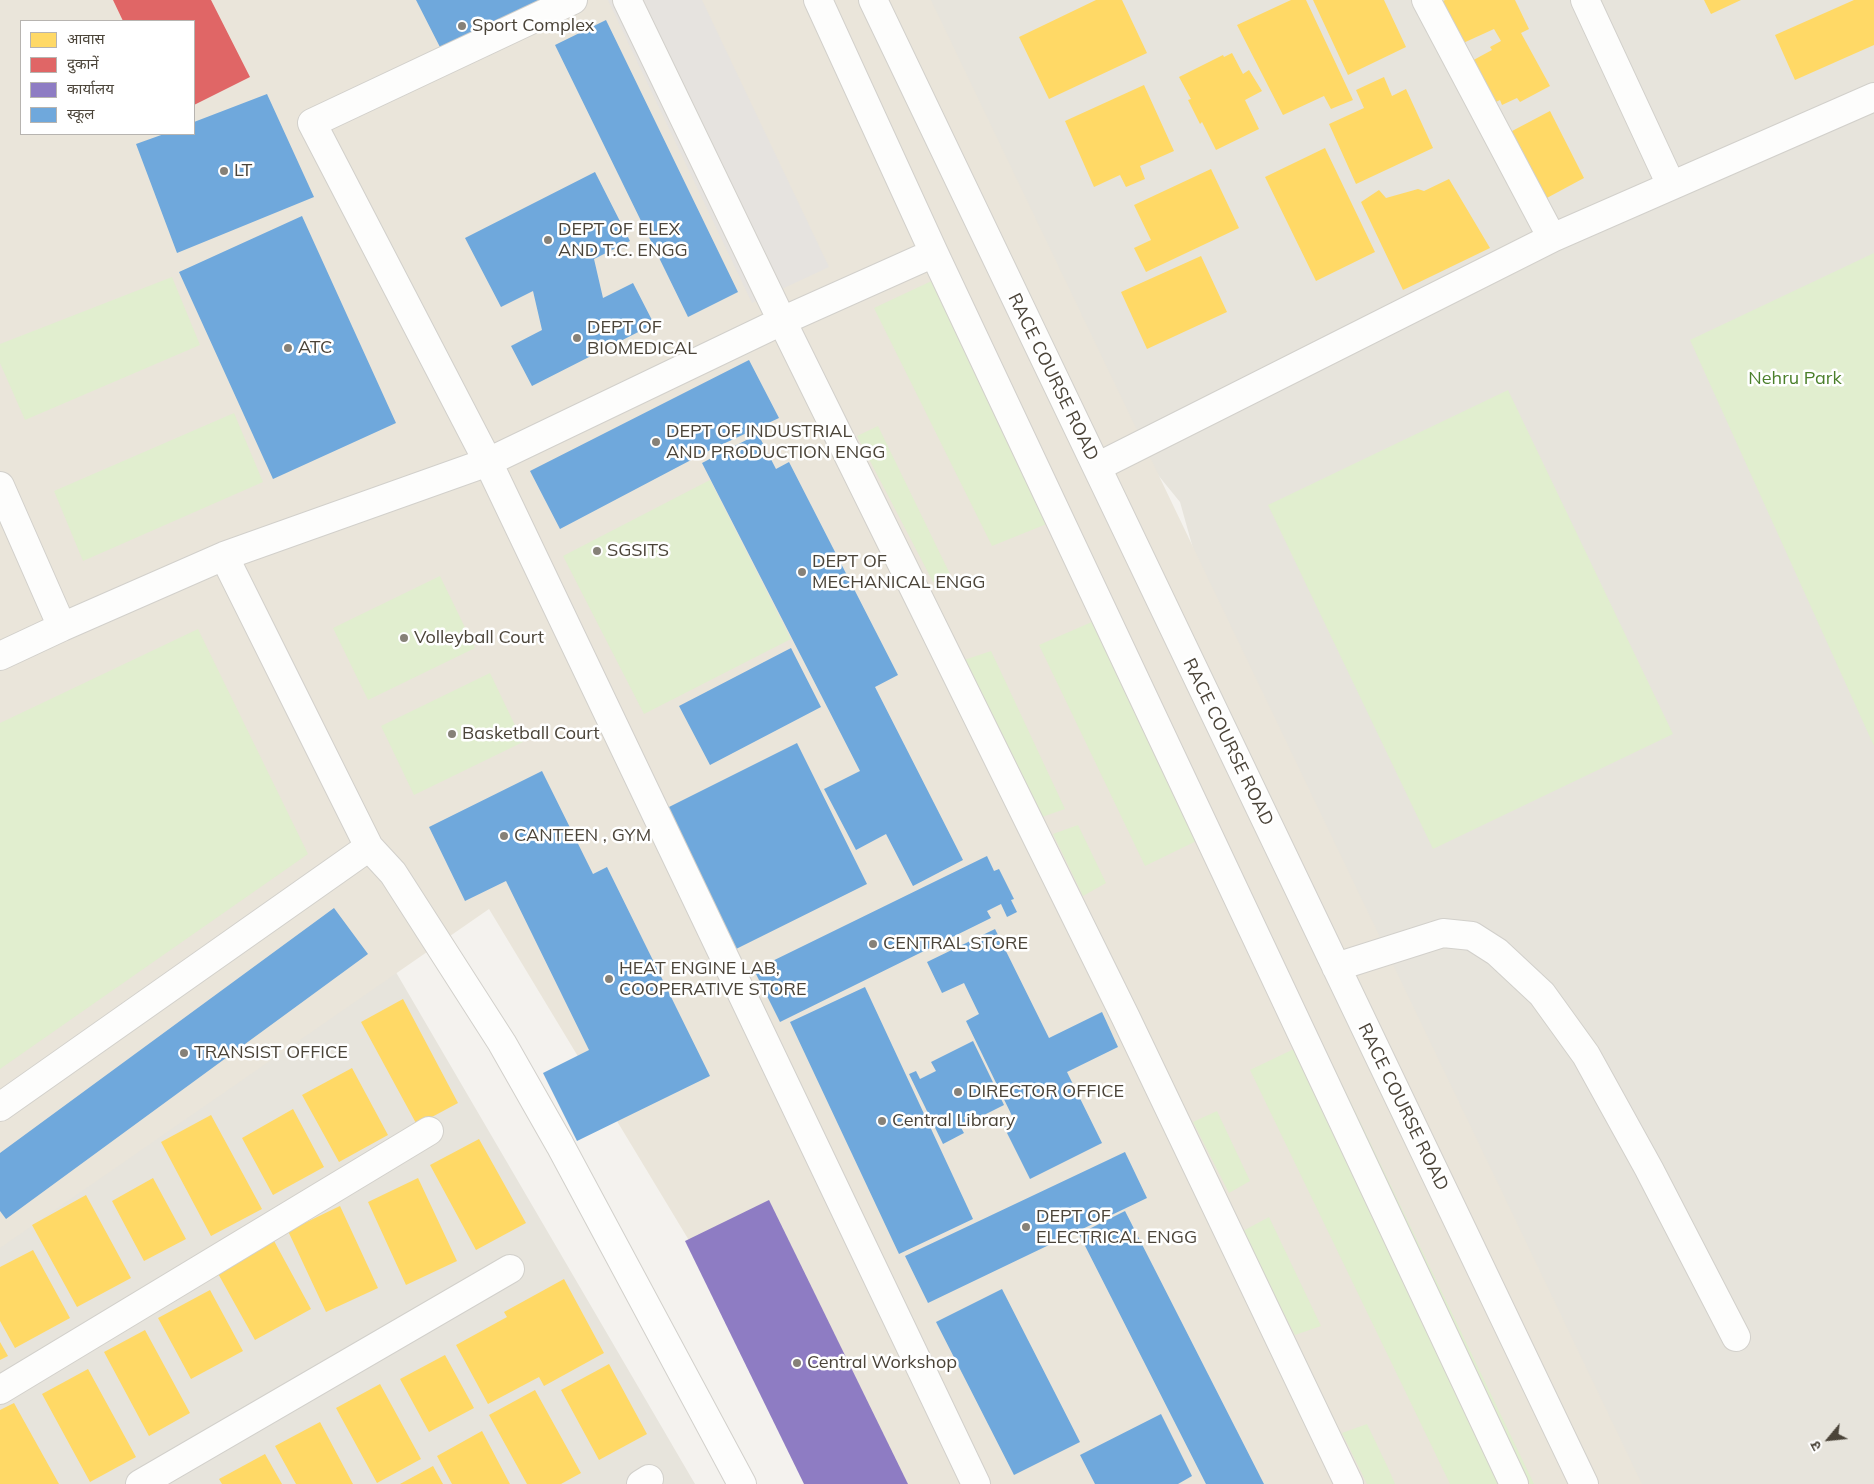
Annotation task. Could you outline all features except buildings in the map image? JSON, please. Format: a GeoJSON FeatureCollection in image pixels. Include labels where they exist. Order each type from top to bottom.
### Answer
{"type":"FeatureCollection","features":[{"type":"Feature","properties":{"kind":"street"},"geometry":{"type":"LineString","coordinates":[[573,0],[312,123],[488,462],[976,1484]]}},
{"type":"Feature","properties":{"kind":"street"},"geometry":{"type":"LineString","coordinates":[[627,0],[782,321],[1124,1016],[1348,1484]]}},
{"type":"Feature","properties":{"kind":"street"},"geometry":{"type":"LineString","coordinates":[[818,0],[934,253],[1514,1484]]}},
{"type":"Feature","properties":{"kind":"street","name":"RACE COURSE ROAD"},"geometry":{"type":"LineString","coordinates":[[873,0],[1584,1484]]}},
{"type":"Feature","properties":{"kind":"street"},"geometry":{"type":"LineString","coordinates":[[1426,0],[1552,238]]}},
{"type":"Feature","properties":{"kind":"street"},"geometry":{"type":"LineString","coordinates":[[1585,0],[1672,185]]}},
{"type":"Feature","properties":{"kind":"street"},"geometry":{"type":"LineString","coordinates":[[1097,467],[1552,238],[1874,97]]}},
{"type":"Feature","properties":{"kind":"street"},"geometry":{"type":"LineString","coordinates":[[0,656],[224,556],[488,462],[782,321],[934,253]]}},
{"type":"Feature","properties":{"kind":"street"},"geometry":{"type":"LineString","coordinates":[[0,486],[62,627]]}},
{"type":"Feature","properties":{"kind":"street"},"geometry":{"type":"LineString","coordinates":[[224,556],[369,847],[393,873],[502,1042],[560,1145],[742,1484]]}},
{"type":"Feature","properties":{"kind":"street"},"geometry":{"type":"LineString","coordinates":[[0,1107],[369,847]]}},
{"type":"Feature","properties":{"kind":"street"},"geometry":{"type":"LineString","coordinates":[[1336,967],[1443,933],[1472,936],[1497,952],[1542,994],[1586,1055],[1649,1169],[1736,1337]]}},
{"type":"Feature","properties":{"kind":"street"},"geometry":{"type":"LineString","coordinates":[[0,1390],[429,1131]]}},
{"type":"Feature","properties":{"kind":"street"},"geometry":{"type":"LineString","coordinates":[[140,1484],[510,1269]]}},
{"type":"Feature","properties":{"kind":"shaded area","name":"SGSITS"},"geometry":{"type":"Polygon","coordinates":[[[0,0],[931,0],[1642,1484],[836,1484],[489,909],[0,1248],[0,0]]]}},
{"type":"Feature","properties":{"kind":"shaded area"},"geometry":{"type":"Polygon","coordinates":[[[608,0],[702,0],[829,267],[752,303],[608,0]]]}},
{"type":"Feature","properties":{"kind":"shaded area"},"geometry":{"type":"Polygon","coordinates":[[[771,0],[1874,0],[1874,1484],[1455,1484],[1180,502],[771,0]]]}},
{"type":"Feature","properties":{"kind":"shaded area"},"geometry":{"type":"Polygon","coordinates":[[[390,962],[695,1484],[0,1484],[0,1240],[390,962]]]}},
{"type":"Feature","properties":{"kind":"green space","name":"Nehru Park"},"geometry":{"type":"Polygon","coordinates":[[[1874,253],[1874,746],[1690,340],[1874,253]]]}},
{"type":"Feature","properties":{"kind":"green space"},"geometry":{"type":"Polygon","coordinates":[[[955,270],[1059,519],[992,546],[874,308],[955,270]]]}},
{"type":"Feature","properties":{"kind":"green space"},"geometry":{"type":"Polygon","coordinates":[[[172,277],[200,345],[25,420],[0,363],[0,344],[172,277]]]}},
{"type":"Feature","properties":{"kind":"green space"},"geometry":{"type":"Polygon","coordinates":[[[1508,390],[1673,734],[1433,849],[1268,505],[1508,390]]]}},
{"type":"Feature","properties":{"kind":"green space"},"geometry":{"type":"Polygon","coordinates":[[[234,413],[263,482],[83,561],[54,491],[234,413]]]}},
{"type":"Feature","properties":{"kind":"green space"},"geometry":{"type":"Polygon","coordinates":[[[878,426],[950,574],[933,582],[857,436],[878,426]]]}},
{"type":"Feature","properties":{"kind":"green space"},"geometry":{"type":"Polygon","coordinates":[[[710,480],[791,639],[644,714],[563,556],[710,480]]]}},
{"type":"Feature","properties":{"kind":"green space","name":"Volleyball Court"},"geometry":{"type":"Polygon","coordinates":[[[440,576],[475,648],[368,700],[333,628],[440,576]]]}},
{"type":"Feature","properties":{"kind":"green space"},"geometry":{"type":"Polygon","coordinates":[[[1117,611],[1221,829],[1145,866],[1039,645],[1117,611]]]}},
{"type":"Feature","properties":{"kind":"green space"},"geometry":{"type":"Polygon","coordinates":[[[198,629],[308,854],[0,1069],[0,723],[198,629]]]}},
{"type":"Feature","properties":{"kind":"green space"},"geometry":{"type":"Polygon","coordinates":[[[991,651],[1065,809],[1042,817],[964,660],[991,651]]]}},
{"type":"Feature","properties":{"kind":"green space","name":"Basketball Court"},"geometry":{"type":"Polygon","coordinates":[[[490,673],[523,742],[414,795],[381,726],[490,673]]]}},
{"type":"Feature","properties":{"kind":"green space"},"geometry":{"type":"Polygon","coordinates":[[[1078,825],[1106,883],[1083,896],[1053,834],[1078,825]]]}},
{"type":"Feature","properties":{"kind":"green space"},"geometry":{"type":"Polygon","coordinates":[[[1319,1037],[1534,1484],[1450,1484],[1250,1070],[1319,1037]]]}},
{"type":"Feature","properties":{"kind":"green space"},"geometry":{"type":"Polygon","coordinates":[[[1217,1111],[1250,1181],[1229,1193],[1193,1122],[1217,1111]]]}},
{"type":"Feature","properties":{"kind":"green space"},"geometry":{"type":"Polygon","coordinates":[[[1269,1217],[1321,1326],[1295,1335],[1241,1232],[1269,1217]]]}},
{"type":"Feature","properties":{"kind":"green space"},"geometry":{"type":"Polygon","coordinates":[[[1367,1424],[1395,1484],[1367,1484],[1342,1433],[1367,1424]]]}},
{"type":"Feature","properties":{"kind":"place","name":"Sport Complex"},"geometry":{"type":"Point","coordinates":[462,26]}},
{"type":"Feature","properties":{"kind":"place","name":"LT"},"geometry":{"type":"Point","coordinates":[224,171]}},
{"type":"Feature","properties":{"kind":"place","name":"DEPT OF ELEX AND T.C. ENGG"},"geometry":{"type":"Point","coordinates":[548,240]}},
{"type":"Feature","properties":{"kind":"place","name":"DEPT OF BIOMEDICAL"},"geometry":{"type":"Point","coordinates":[577,338]}},
{"type":"Feature","properties":{"kind":"place","name":"ATC"},"geometry":{"type":"Point","coordinates":[288,348]}},
{"type":"Feature","properties":{"kind":"place","name":"DEPT OF INDUSTRIAL AND PRODUCTION ENGG"},"geometry":{"type":"Point","coordinates":[656,442]}},
{"type":"Feature","properties":{"kind":"place","name":"SGSITS"},"geometry":{"type":"Point","coordinates":[597,551]}},
{"type":"Feature","properties":{"kind":"place","name":"DEPT OF MECHANICAL ENGG"},"geometry":{"type":"Point","coordinates":[802,572]}},
{"type":"Feature","properties":{"kind":"place","name":"Volleyball Court"},"geometry":{"type":"Point","coordinates":[404,638]}},
{"type":"Feature","properties":{"kind":"place","name":"Basketball Court"},"geometry":{"type":"Point","coordinates":[452,734]}},
{"type":"Feature","properties":{"kind":"place","name":"CANTEEN , GYM"},"geometry":{"type":"Point","coordinates":[504,836]}},
{"type":"Feature","properties":{"kind":"place","name":"CENTRAL STORE"},"geometry":{"type":"Point","coordinates":[873,944]}},
{"type":"Feature","properties":{"kind":"place","name":"HEAT ENGINE LAB, COOPERATIVE STORE"},"geometry":{"type":"Point","coordinates":[609,979]}},
{"type":"Feature","properties":{"kind":"place","name":"TRANSIST OFFICE"},"geometry":{"type":"Point","coordinates":[184,1053]}},
{"type":"Feature","properties":{"kind":"place","name":"DIRECTOR OFFICE"},"geometry":{"type":"Point","coordinates":[958,1092]}},
{"type":"Feature","properties":{"kind":"place","name":"Central Library"},"geometry":{"type":"Point","coordinates":[882,1121]}},
{"type":"Feature","properties":{"kind":"place","name":"DEPT OF ELECTRICAL ENGG"},"geometry":{"type":"Point","coordinates":[1026,1227]}},
{"type":"Feature","properties":{"kind":"place","name":"Central Workshop"},"geometry":{"type":"Point","coordinates":[797,1363]}}]}
